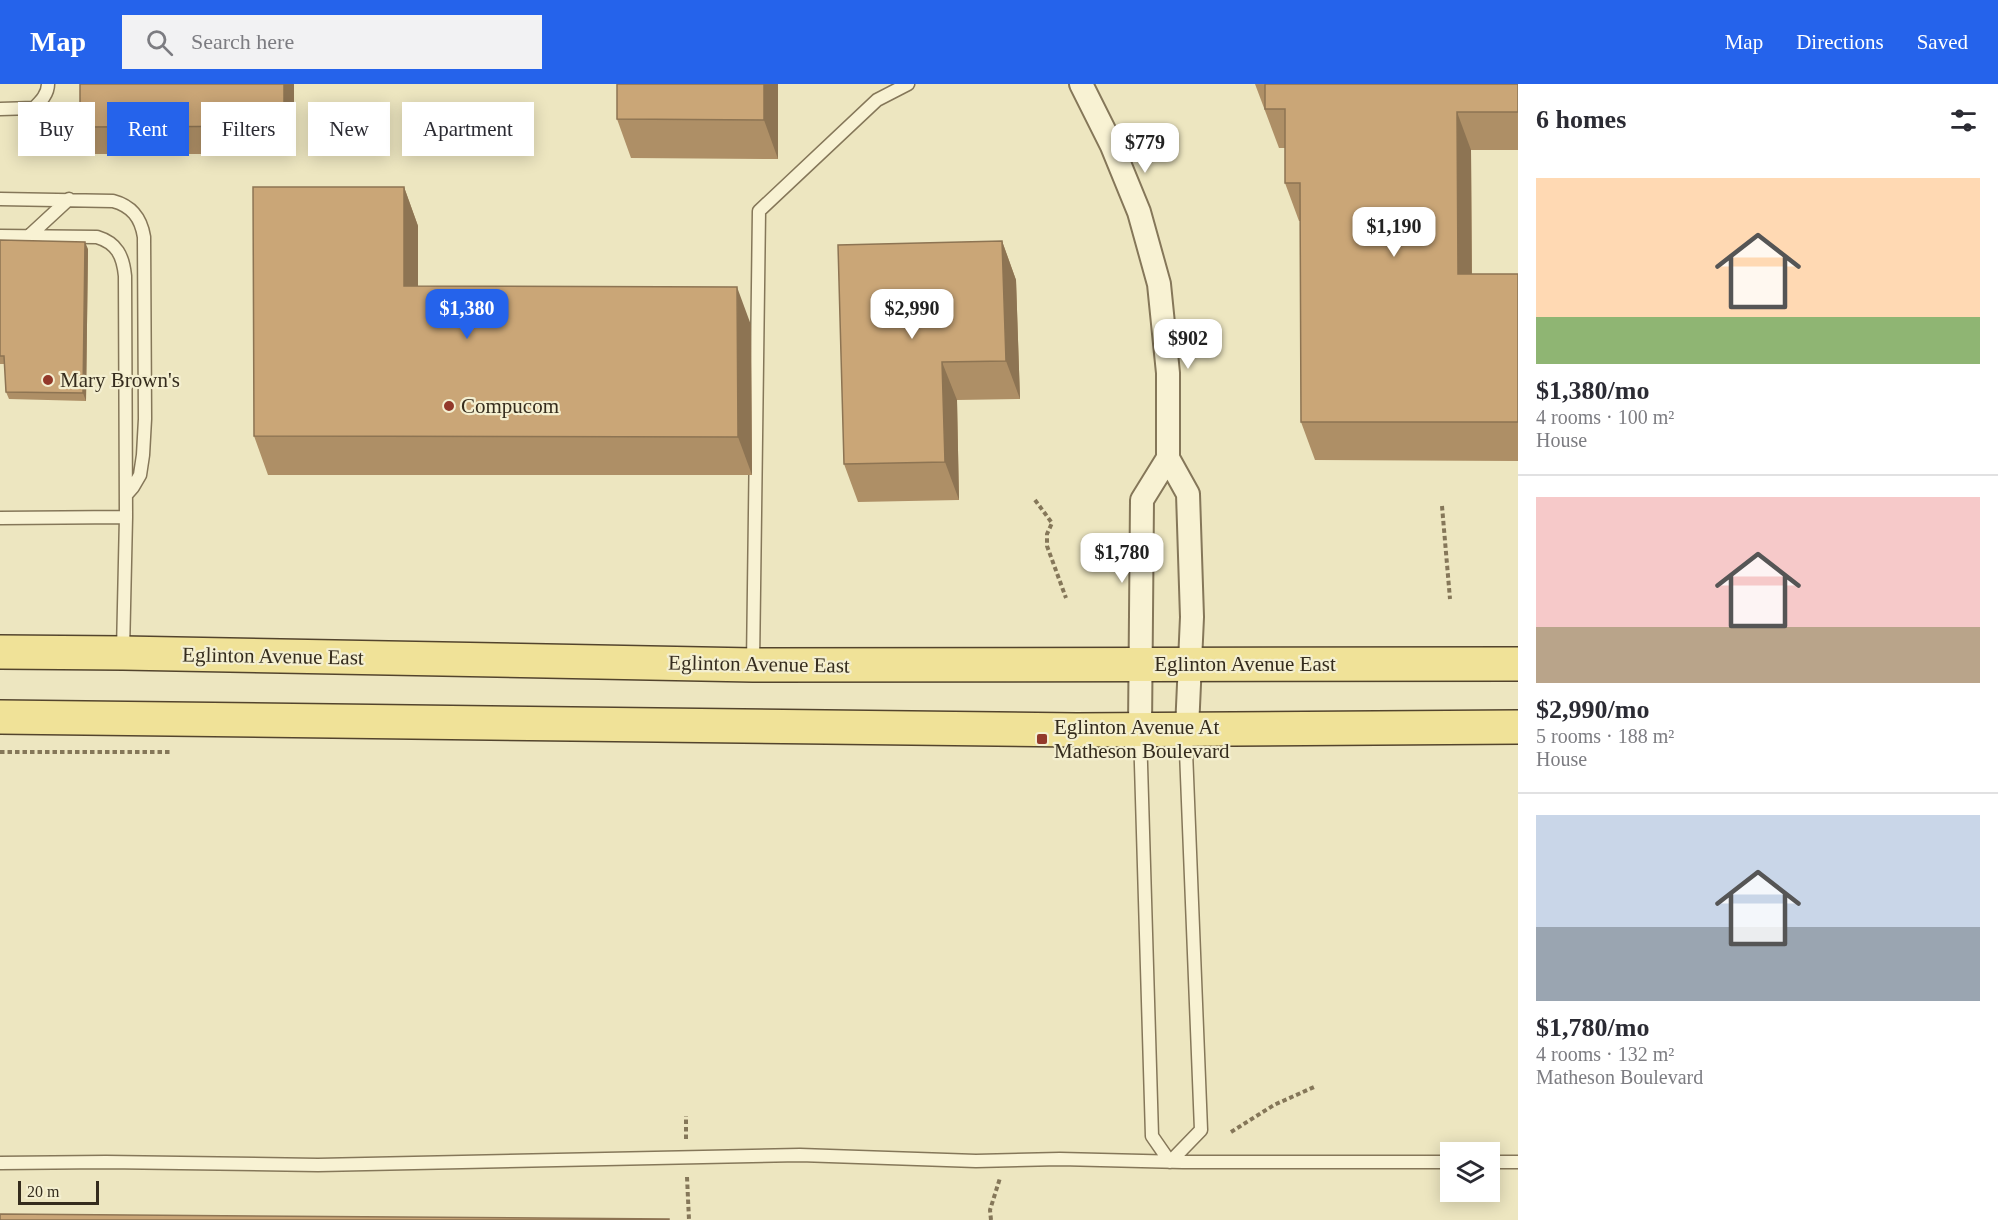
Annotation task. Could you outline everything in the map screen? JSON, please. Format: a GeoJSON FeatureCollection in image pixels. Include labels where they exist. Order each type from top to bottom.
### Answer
{"type":"FeatureCollection","features":[{"type":"Feature","properties":{"kind":"main road","name":"Eglinton Avenue East"},"geometry":{"type":"LineString","coordinates":[[0,652],[753,665],[1518,664]]}},
{"type":"Feature","properties":{"kind":"main road"},"geometry":{"type":"LineString","coordinates":[[0,717],[1030,730],[1518,727]]}},
{"type":"Feature","properties":{"kind":"street"},"geometry":{"type":"LineString","coordinates":[[1081,84],[1112,146],[1139,212],[1159,284],[1168,373],[1168,458],[1188,494],[1192,617],[1187,729]]}},
{"type":"Feature","properties":{"kind":"street"},"geometry":{"type":"LineString","coordinates":[[1140,729],[1142,500],[1168,458]]}},
{"type":"Feature","properties":{"kind":"lane"},"geometry":{"type":"LineString","coordinates":[[0,109],[34,108],[44,97],[48,84]]}},
{"type":"Feature","properties":{"kind":"lane"},"geometry":{"type":"LineString","coordinates":[[753,665],[759,211],[877,100],[908,84]]}},
{"type":"Feature","properties":{"kind":"lane"},"geometry":{"type":"LineString","coordinates":[[0,199],[120,203],[134,213],[142,228],[145,419],[143,454],[140,475],[126,495]]}},
{"type":"Feature","properties":{"kind":"lane"},"geometry":{"type":"LineString","coordinates":[[29,236],[69,200]]}},
{"type":"Feature","properties":{"kind":"lane"},"geometry":{"type":"LineString","coordinates":[[0,236],[97,237],[110,242],[120,254],[125,276],[126,518],[123,653]]}},
{"type":"Feature","properties":{"kind":"lane"},"geometry":{"type":"LineString","coordinates":[[0,518],[126,518]]}},
{"type":"Feature","properties":{"kind":"lane"},"geometry":{"type":"LineString","coordinates":[[1140,729],[1152,1136],[1170,1162]]}},
{"type":"Feature","properties":{"kind":"lane"},"geometry":{"type":"LineString","coordinates":[[1170,1162],[1201,1130],[1187,729]]}},
{"type":"Feature","properties":{"kind":"lane"},"geometry":{"type":"LineString","coordinates":[[0,1163],[318,1165],[800,1155],[976,1161],[1060,1159],[1170,1162],[1440,1162]]}},
{"type":"Feature","properties":{"kind":"lane"},"geometry":{"type":"LineString","coordinates":[[1500,1162],[1518,1162]]}},
{"type":"Feature","properties":{"kind":"path"},"geometry":{"type":"LineString","coordinates":[[1035,500],[1052,523],[1047,534],[1047,546],[1066,598]]}},
{"type":"Feature","properties":{"kind":"path"},"geometry":{"type":"LineString","coordinates":[[1442,506],[1450,599]]}},
{"type":"Feature","properties":{"kind":"path"},"geometry":{"type":"LineString","coordinates":[[1231,1132],[1274,1105],[1314,1087]]}},
{"type":"Feature","properties":{"kind":"building"},"geometry":{"type":"Polygon","coordinates":[[[80,84],[284,84],[284,102],[201,102],[201,126],[189,126],[189,102],[107,102],[107,127],[95,127],[95,102],[80,102],[80,84]]]}},
{"type":"Feature","properties":{"kind":"building"},"geometry":{"type":"Polygon","coordinates":[[[617,84],[764,84],[764,120],[617,119],[617,84]]]}},
{"type":"Feature","properties":{"kind":"building"},"geometry":{"type":"Polygon","coordinates":[[[1265,84],[1518,84],[1518,112],[1457,112],[1458,274],[1518,274],[1518,422],[1301,422],[1300,183],[1285,183],[1285,109],[1265,109],[1265,84]]]}},
{"type":"Feature","properties":{"kind":"building"},"geometry":{"type":"Polygon","coordinates":[[[253,187],[404,187],[404,286],[737,287],[738,437],[254,436],[253,187]]]}},
{"type":"Feature","properties":{"kind":"building"},"geometry":{"type":"Polygon","coordinates":[[[0,240],[85,242],[83,393],[6,392],[4,356],[0,356],[0,240]]]}},
{"type":"Feature","properties":{"kind":"building"},"geometry":{"type":"Polygon","coordinates":[[[1002,241],[1006,361],[942,362],[945,462],[844,464],[838,245],[1002,241]]]}},
{"type":"Feature","properties":{"kind":"building"},"geometry":{"type":"Polygon","coordinates":[[[0,1214],[669,1219],[669,1220],[0,1220],[0,1214]]]}},
{"type":"Feature","properties":{"kind":"place","name":"Mary Brown's"},"geometry":{"type":"Point","coordinates":[48,380]}},
{"type":"Feature","properties":{"kind":"place","name":"Compucom"},"geometry":{"type":"Point","coordinates":[449,406]}},
{"type":"Feature","properties":{"kind":"place","name":"Eglinton Avenue At Matheson Boulevard"},"geometry":{"type":"Point","coordinates":[1042,739]}}]}
